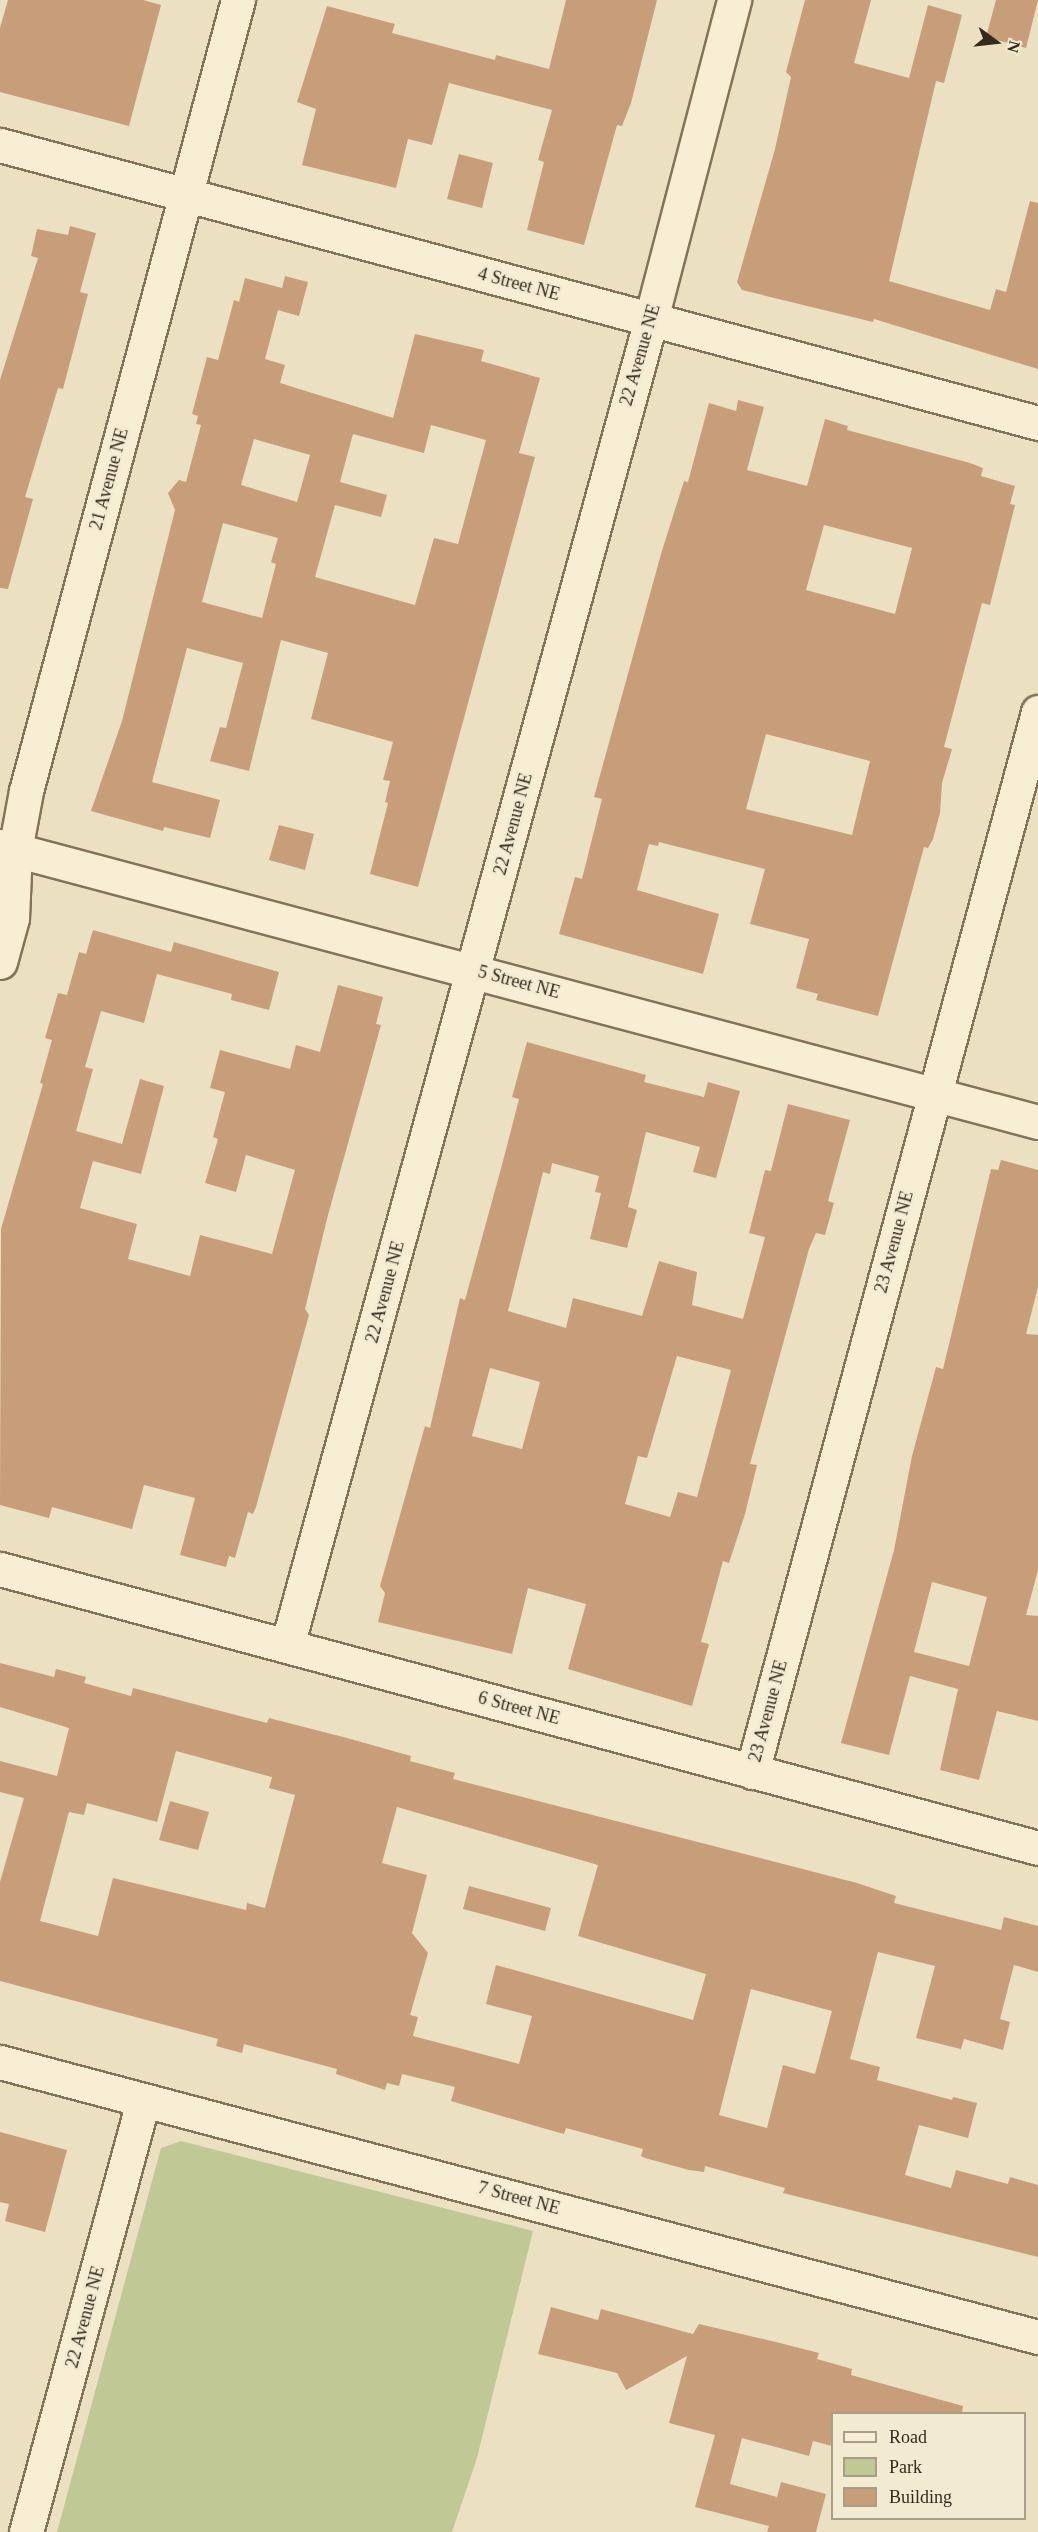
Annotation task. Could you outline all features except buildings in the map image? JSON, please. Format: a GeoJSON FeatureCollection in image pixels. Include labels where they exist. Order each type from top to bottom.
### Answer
{"type":"FeatureCollection","features":[{"type":"Feature","properties":{"kind":"street","name":"21 Avenue NE"},"geometry":{"type":"LineString","coordinates":[[0,962],[12,918],[8,848],[26,791],[238,0]]}},
{"type":"Feature","properties":{"kind":"street","name":"22 Avenue NE"},"geometry":{"type":"LineString","coordinates":[[287,1646],[651,319],[734,0]]}},
{"type":"Feature","properties":{"kind":"street","name":"4 Street NE"},"geometry":{"type":"LineString","coordinates":[[0,145],[1038,423]]}},
{"type":"Feature","properties":{"kind":"street","name":"23 Avenue NE"},"geometry":{"type":"LineString","coordinates":[[752,1772],[933,1094],[1038,712]]}},
{"type":"Feature","properties":{"kind":"street","name":"5 Street NE"},"geometry":{"type":"LineString","coordinates":[[8,848],[1038,1122]]}},
{"type":"Feature","properties":{"kind":"street","name":"6 Street NE"},"geometry":{"type":"LineString","coordinates":[[0,1569],[1038,1848]]}},
{"type":"Feature","properties":{"kind":"street","name":"7 Street NE"},"geometry":{"type":"LineString","coordinates":[[0,2062],[1038,2337]]}},
{"type":"Feature","properties":{"kind":"street","name":"22 Avenue NE"},"geometry":{"type":"LineString","coordinates":[[26,2532],[143,2101]]}},
{"type":"Feature","properties":{"kind":"green space"},"geometry":{"type":"Polygon","coordinates":[[[181,2141],[533,2231],[477,2458],[452,2532],[57,2532],[161,2148],[181,2141]]]}}]}
